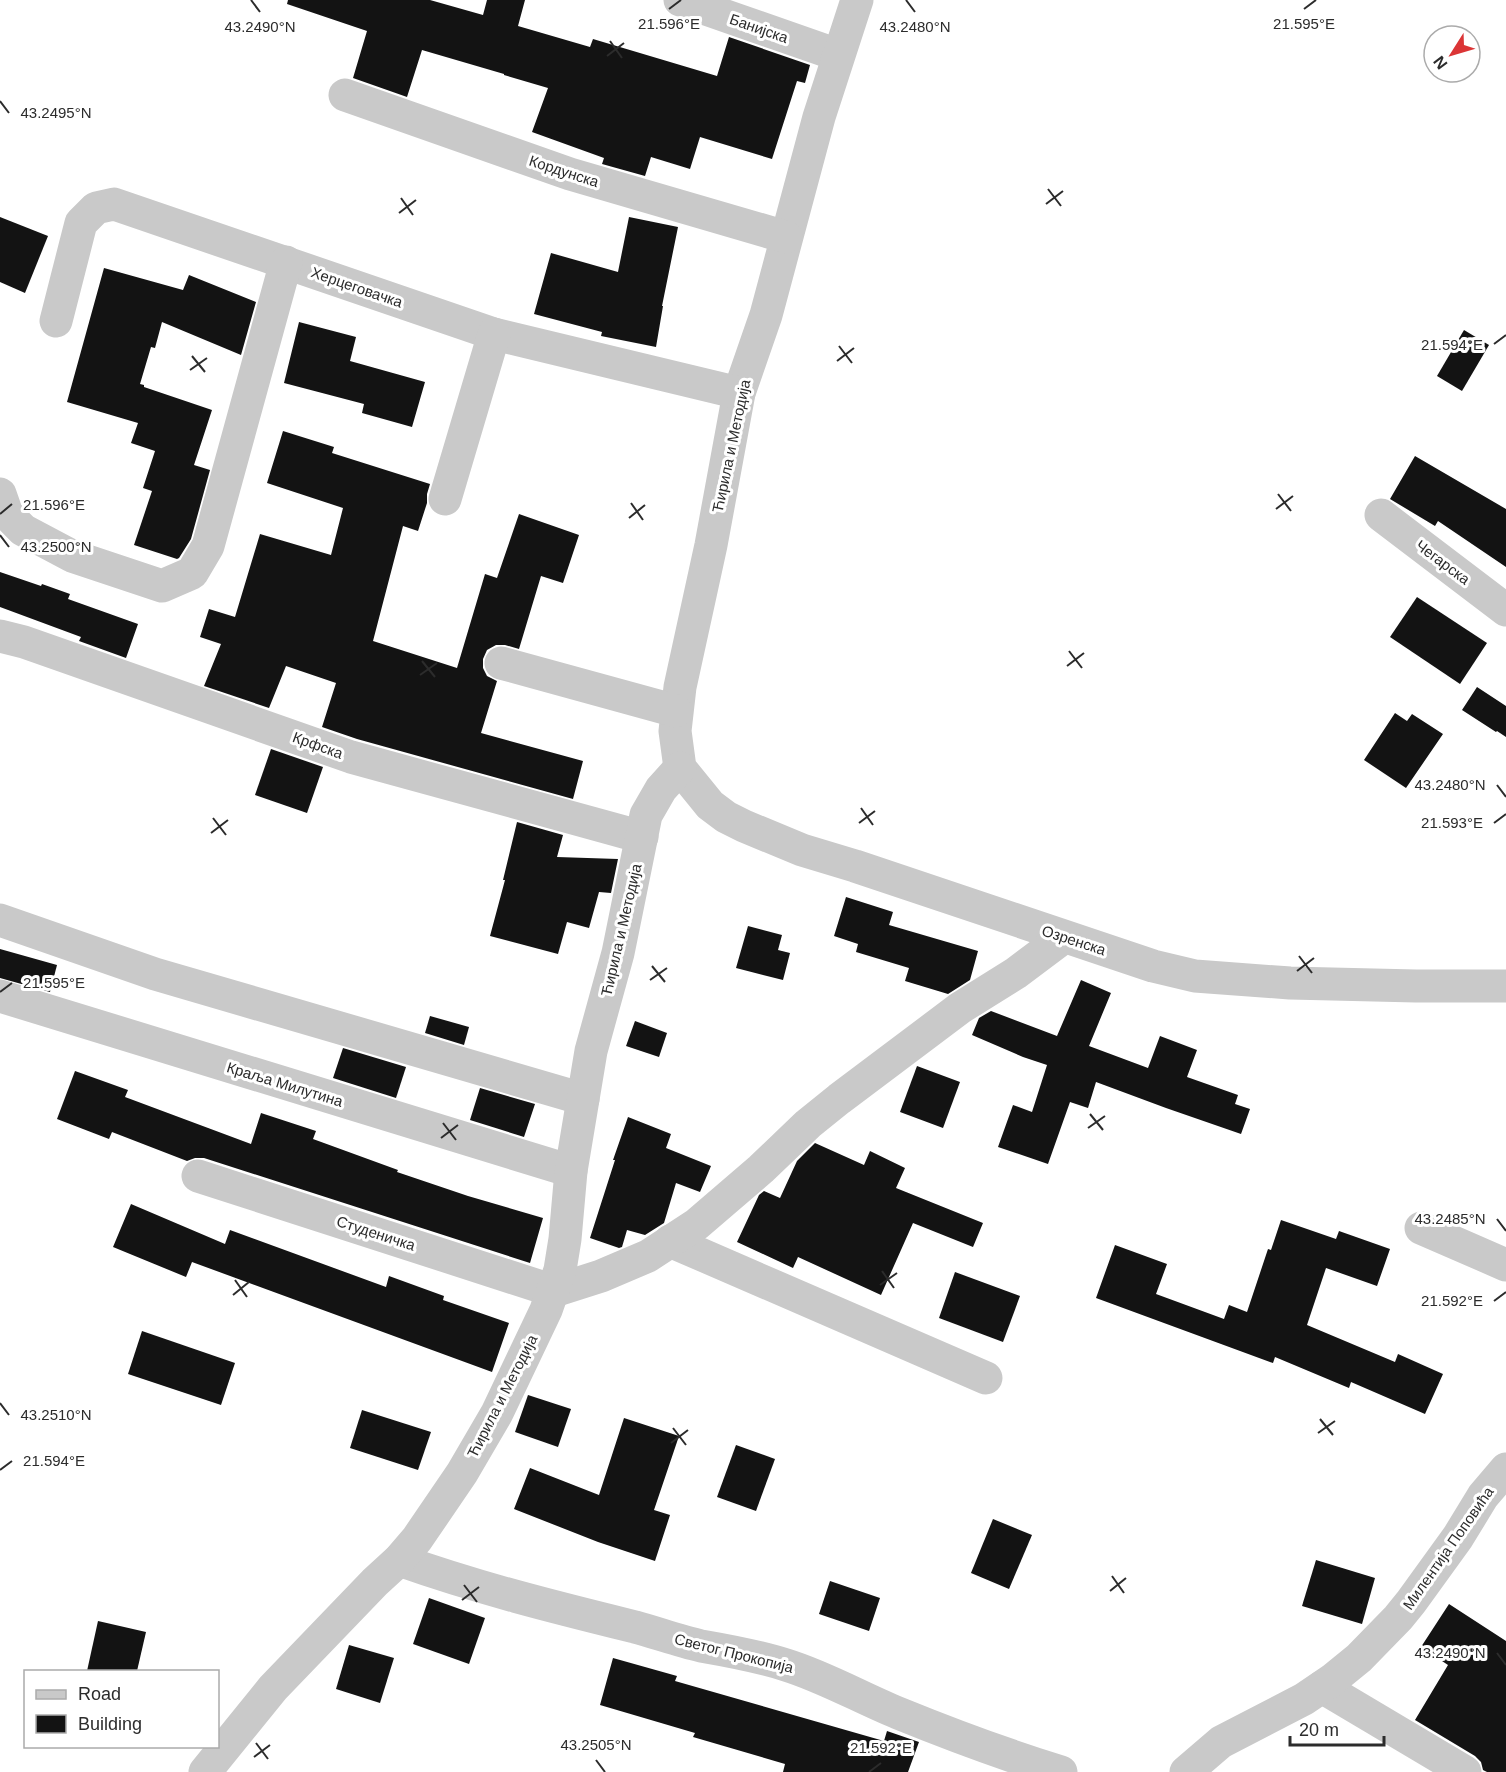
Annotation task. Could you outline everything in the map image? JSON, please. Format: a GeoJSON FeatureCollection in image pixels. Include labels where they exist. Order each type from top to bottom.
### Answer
{"type":"FeatureCollection","features":[{"type":"Feature","properties":{"kind":"street","name":"Банијска"},"geometry":{"type":"LineString","coordinates":[[680,0],[838,56]]}},
{"type":"Feature","properties":{"kind":"street","name":"Ћирила и Методија"},"geometry":{"type":"LineString","coordinates":[[205,1772],[273,1688],[399,1560],[430,1522],[492,1422],[554,1291],[565,1239],[571,1171],[591,1051],[618,953],[646,815],[661,789],[680,768],[675,731],[676,711],[711,545],[739,393],[765,315],[838,56],[857,0]]}},
{"type":"Feature","properties":{"kind":"street","name":"Кордунска"},"geometry":{"type":"LineString","coordinates":[[345,95],[570,174],[786,237]]}},
{"type":"Feature","properties":{"kind":"street","name":"Херцеговачка"},"geometry":{"type":"LineString","coordinates":[[56,321],[81,223],[96,208],[114,204],[494,334],[739,393]]}},
{"type":"Feature","properties":{"kind":"street"},"geometry":{"type":"LineString","coordinates":[[0,494],[7,514],[14,523],[72,556],[162,586],[192,573],[208,546],[286,262]]}},
{"type":"Feature","properties":{"kind":"street"},"geometry":{"type":"LineString","coordinates":[[445,499],[494,334]]}},
{"type":"Feature","properties":{"kind":"street","name":"Чегарска"},"geometry":{"type":"LineString","coordinates":[[1381,515],[1506,610]]}},
{"type":"Feature","properties":{"kind":"street","name":"Крфска"},"geometry":{"type":"LineString","coordinates":[[0,636],[35,646],[351,757],[642,837]]}},
{"type":"Feature","properties":{"kind":"street"},"geometry":{"type":"LineString","coordinates":[[501,663],[676,711]]}},
{"type":"Feature","properties":{"kind":"street","name":"Озренска"},"geometry":{"type":"LineString","coordinates":[[680,768],[710,805],[726,817],[744,826],[802,850],[1153,966],[1196,976],[1338,985],[1506,986]]}},
{"type":"Feature","properties":{"kind":"street"},"geometry":{"type":"LineString","coordinates":[[0,920],[155,974],[583,1099]]}},
{"type":"Feature","properties":{"kind":"street"},"geometry":{"type":"LineString","coordinates":[[554,1291],[648,1256],[697,1224],[808,1124],[859,1083],[960,1008],[1016,973],[1064,937]]}},
{"type":"Feature","properties":{"kind":"street","name":"Краља Милутина"},"geometry":{"type":"LineString","coordinates":[[0,996],[571,1171]]}},
{"type":"Feature","properties":{"kind":"street","name":"Студеничка"},"geometry":{"type":"LineString","coordinates":[[198,1176],[554,1291]]}},
{"type":"Feature","properties":{"kind":"street"},"geometry":{"type":"LineString","coordinates":[[1421,1228],[1506,1265]]}},
{"type":"Feature","properties":{"kind":"street"},"geometry":{"type":"LineString","coordinates":[[670,1241],[986,1378]]}},
{"type":"Feature","properties":{"kind":"street","name":"Милентија Поповића"},"geometry":{"type":"LineString","coordinates":[[1186,1772],[1221,1742],[1322,1687],[1354,1663],[1398,1618],[1435,1570],[1483,1496],[1506,1469]]}},
{"type":"Feature","properties":{"kind":"street","name":"Светог Прокопија"},"geometry":{"type":"LineString","coordinates":[[399,1560],[515,1597],[701,1646],[748,1654],[785,1665],[970,1742],[1061,1772]]}},
{"type":"Feature","properties":{"kind":"street"},"geometry":{"type":"LineString","coordinates":[[1322,1687],[1465,1772]]}},
{"type":"Feature","properties":{"kind":"building"},"geometry":{"type":"Polygon","coordinates":[[[288,0],[430,0],[483,15],[487,0],[525,0],[518,26],[590,47],[593,39],[717,76],[729,37],[810,65],[805,83],[797,81],[772,159],[700,137],[690,169],[651,157],[645,176],[602,164],[604,158],[532,132],[548,88],[422,50],[407,97],[353,78],[367,31],[287,4],[288,0]]]}},
{"type":"Feature","properties":{"kind":"building"},"geometry":{"type":"Polygon","coordinates":[[[0,217],[48,236],[25,293],[0,282],[0,217]]]}},
{"type":"Feature","properties":{"kind":"building"},"geometry":{"type":"Polygon","coordinates":[[[629,217],[678,227],[656,347],[601,336],[602,332],[534,314],[551,253],[618,272],[629,217]]]}},
{"type":"Feature","properties":{"kind":"building"},"geometry":{"type":"Polygon","coordinates":[[[104,268],[183,290],[189,275],[256,302],[241,355],[162,322],[155,348],[151,347],[140,384],[212,410],[194,465],[210,470],[191,539],[177,559],[134,545],[152,491],[143,488],[155,451],[131,443],[138,423],[67,402],[104,268]]]}},
{"type":"Feature","properties":{"kind":"building"},"geometry":{"type":"Polygon","coordinates":[[[299,322],[356,337],[350,361],[425,382],[412,427],[362,413],[364,404],[284,383],[299,322]]]}},
{"type":"Feature","properties":{"kind":"building"},"geometry":{"type":"Polygon","coordinates":[[[1464,330],[1489,345],[1462,391],[1437,376],[1464,330]]]}},
{"type":"Feature","properties":{"kind":"building"},"geometry":{"type":"Polygon","coordinates":[[[283,431],[334,447],[332,453],[430,484],[418,531],[403,526],[373,641],[457,668],[485,574],[497,578],[519,514],[579,535],[563,583],[541,576],[519,649],[496,645],[487,650],[483,659],[483,668],[487,676],[497,681],[481,733],[583,761],[573,799],[357,739],[322,727],[336,683],[286,666],[269,708],[204,686],[221,644],[200,637],[209,609],[235,617],[260,534],[331,555],[343,508],[267,483],[283,431]]]}},
{"type":"Feature","properties":{"kind":"building"},"geometry":{"type":"Polygon","coordinates":[[[1415,456],[1506,509],[1506,567],[1438,521],[1435,526],[1390,499],[1415,456]]]}},
{"type":"Feature","properties":{"kind":"building"},"geometry":{"type":"Polygon","coordinates":[[[0,572],[70,594],[68,599],[138,624],[126,658],[79,641],[81,637],[0,607],[0,572]]]}},
{"type":"Feature","properties":{"kind":"building"},"geometry":{"type":"Polygon","coordinates":[[[1417,597],[1487,643],[1460,684],[1390,637],[1417,597]]]}},
{"type":"Feature","properties":{"kind":"building"},"geometry":{"type":"Polygon","coordinates":[[[1477,687],[1506,706],[1506,737],[1462,710],[1477,687]]]}},
{"type":"Feature","properties":{"kind":"building"},"geometry":{"type":"Polygon","coordinates":[[[1395,713],[1407,721],[1412,714],[1443,734],[1406,788],[1364,760],[1395,713]]]}},
{"type":"Feature","properties":{"kind":"building"},"geometry":{"type":"Polygon","coordinates":[[[271,749],[323,767],[307,813],[255,795],[271,749]]]}},
{"type":"Feature","properties":{"kind":"building"},"geometry":{"type":"Polygon","coordinates":[[[517,822],[563,835],[557,857],[618,859],[611,893],[599,892],[589,928],[567,922],[558,954],[490,936],[517,822]]]}},
{"type":"Feature","properties":{"kind":"building"},"geometry":{"type":"Polygon","coordinates":[[[846,897],[893,912],[889,925],[978,951],[970,980],[948,994],[905,981],[909,968],[856,952],[858,944],[834,936],[846,897]]]}},
{"type":"Feature","properties":{"kind":"building"},"geometry":{"type":"Polygon","coordinates":[[[748,926],[782,935],[778,950],[790,953],[783,980],[736,968],[748,926]]]}},
{"type":"Feature","properties":{"kind":"building"},"geometry":{"type":"Polygon","coordinates":[[[0,949],[57,965],[50,992],[0,978],[0,949]]]}},
{"type":"Feature","properties":{"kind":"building"},"geometry":{"type":"Polygon","coordinates":[[[1081,980],[1111,993],[1089,1046],[1148,1068],[1160,1036],[1197,1050],[1187,1077],[1238,1095],[1235,1104],[1250,1109],[1241,1134],[1096,1082],[1088,1108],[1070,1102],[1048,1164],[998,1147],[1013,1105],[1032,1112],[1047,1065],[972,1035],[979,1018],[991,1011],[1057,1036],[1081,980]]]}},
{"type":"Feature","properties":{"kind":"building"},"geometry":{"type":"Polygon","coordinates":[[[430,1016],[469,1027],[464,1045],[425,1033],[430,1016]]]}},
{"type":"Feature","properties":{"kind":"building"},"geometry":{"type":"Polygon","coordinates":[[[635,1021],[667,1033],[659,1057],[626,1046],[635,1021]]]}},
{"type":"Feature","properties":{"kind":"building"},"geometry":{"type":"Polygon","coordinates":[[[343,1048],[406,1067],[396,1098],[333,1078],[343,1048]]]}},
{"type":"Feature","properties":{"kind":"building"},"geometry":{"type":"Polygon","coordinates":[[[917,1066],[960,1082],[943,1128],[900,1112],[917,1066]]]}},
{"type":"Feature","properties":{"kind":"building"},"geometry":{"type":"Polygon","coordinates":[[[75,1071],[128,1090],[125,1097],[251,1144],[261,1113],[316,1131],[313,1139],[398,1170],[397,1172],[543,1218],[530,1263],[204,1158],[187,1161],[112,1132],[109,1139],[57,1119],[75,1071]]]}},
{"type":"Feature","properties":{"kind":"building"},"geometry":{"type":"Polygon","coordinates":[[[480,1088],[535,1104],[524,1137],[470,1120],[480,1088]]]}},
{"type":"Feature","properties":{"kind":"building"},"geometry":{"type":"Polygon","coordinates":[[[628,1117],[671,1134],[666,1148],[711,1166],[700,1192],[676,1183],[664,1223],[645,1235],[627,1230],[622,1247],[619,1248],[590,1238],[628,1117]]]}},
{"type":"Feature","properties":{"kind":"building"},"geometry":{"type":"Polygon","coordinates":[[[815,1143],[864,1165],[870,1151],[905,1168],[896,1188],[983,1223],[973,1247],[913,1223],[881,1295],[798,1257],[793,1268],[737,1242],[759,1195],[764,1191],[780,1198],[797,1161],[815,1143]]]}},
{"type":"Feature","properties":{"kind":"building"},"geometry":{"type":"Polygon","coordinates":[[[131,1204],[225,1244],[230,1230],[386,1287],[389,1276],[444,1296],[443,1300],[509,1323],[492,1372],[192,1262],[186,1277],[113,1247],[131,1204]]]}},
{"type":"Feature","properties":{"kind":"building"},"geometry":{"type":"Polygon","coordinates":[[[1281,1220],[1336,1239],[1339,1231],[1390,1249],[1377,1286],[1326,1268],[1307,1325],[1395,1362],[1398,1354],[1443,1374],[1425,1414],[1351,1382],[1349,1388],[1275,1357],[1273,1363],[1096,1298],[1115,1245],[1167,1264],[1156,1294],[1224,1319],[1229,1305],[1247,1312],[1268,1249],[1271,1250],[1281,1220]]]}},
{"type":"Feature","properties":{"kind":"building"},"geometry":{"type":"Polygon","coordinates":[[[955,1272],[1020,1296],[1003,1342],[939,1318],[955,1272]]]}},
{"type":"Feature","properties":{"kind":"building"},"geometry":{"type":"Polygon","coordinates":[[[142,1331],[235,1363],[221,1405],[128,1374],[142,1331]]]}},
{"type":"Feature","properties":{"kind":"building"},"geometry":{"type":"Polygon","coordinates":[[[528,1395],[571,1409],[558,1447],[515,1432],[528,1395]]]}},
{"type":"Feature","properties":{"kind":"building"},"geometry":{"type":"Polygon","coordinates":[[[362,1410],[431,1432],[418,1470],[350,1448],[362,1410]]]}},
{"type":"Feature","properties":{"kind":"building"},"geometry":{"type":"Polygon","coordinates":[[[624,1418],[679,1436],[654,1510],[670,1515],[655,1561],[598,1542],[514,1509],[530,1468],[599,1495],[624,1418]]]}},
{"type":"Feature","properties":{"kind":"building"},"geometry":{"type":"Polygon","coordinates":[[[736,1445],[775,1459],[756,1511],[717,1497],[736,1445]]]}},
{"type":"Feature","properties":{"kind":"building"},"geometry":{"type":"Polygon","coordinates":[[[993,1519],[1032,1535],[1009,1589],[971,1573],[993,1519]]]}},
{"type":"Feature","properties":{"kind":"building"},"geometry":{"type":"Polygon","coordinates":[[[1316,1560],[1375,1578],[1362,1624],[1302,1606],[1316,1560]]]}},
{"type":"Feature","properties":{"kind":"building"},"geometry":{"type":"Polygon","coordinates":[[[830,1581],[880,1598],[869,1631],[819,1614],[830,1581]]]}},
{"type":"Feature","properties":{"kind":"building"},"geometry":{"type":"Polygon","coordinates":[[[429,1598],[485,1618],[469,1664],[413,1644],[429,1598]]]}},
{"type":"Feature","properties":{"kind":"building"},"geometry":{"type":"Polygon","coordinates":[[[1449,1604],[1506,1641],[1506,1772],[1483,1770],[1481,1762],[1475,1756],[1415,1720],[1448,1665],[1421,1647],[1449,1604]]]}},
{"type":"Feature","properties":{"kind":"building"},"geometry":{"type":"Polygon","coordinates":[[[98,1621],[146,1632],[137,1670],[87,1670],[98,1621]]]}},
{"type":"Feature","properties":{"kind":"building"},"geometry":{"type":"Polygon","coordinates":[[[349,1645],[394,1658],[380,1703],[336,1689],[349,1645]]]}},
{"type":"Feature","properties":{"kind":"building"},"geometry":{"type":"Polygon","coordinates":[[[613,1658],[677,1676],[675,1681],[884,1741],[887,1731],[919,1742],[908,1772],[783,1772],[785,1764],[693,1737],[695,1733],[600,1705],[613,1658]]]}}]}
